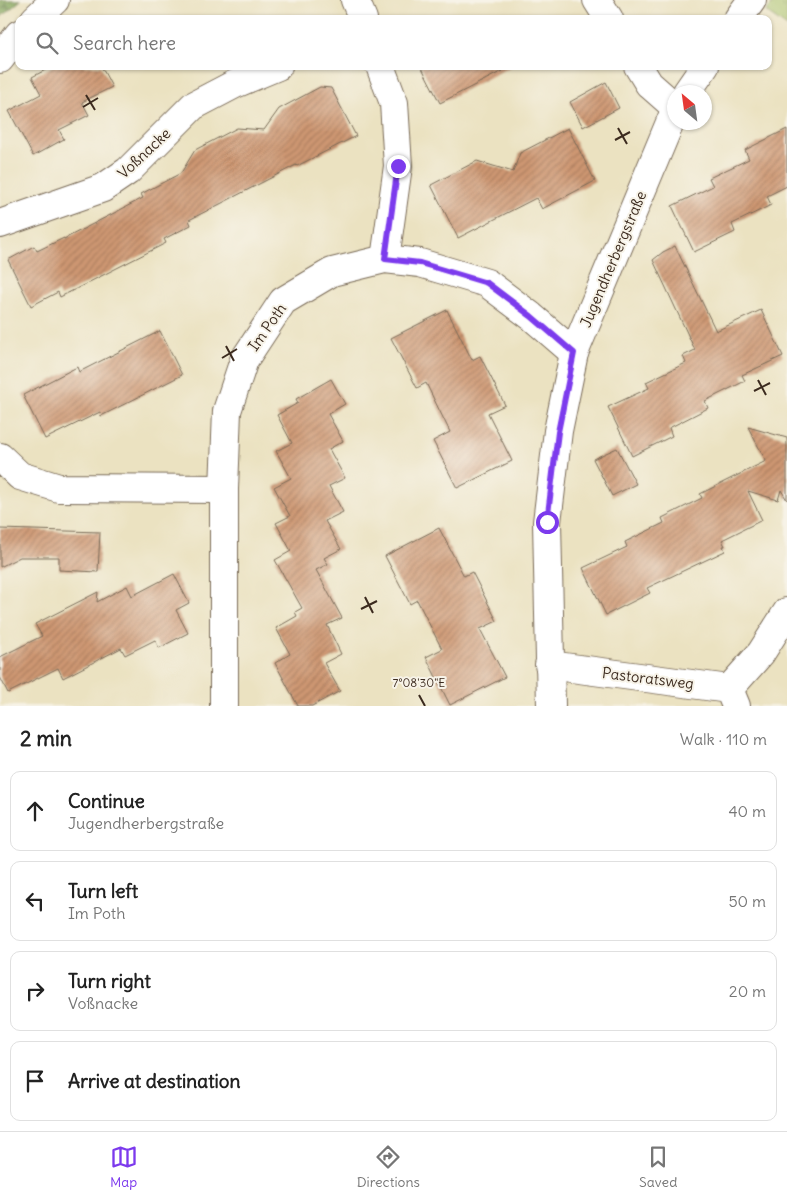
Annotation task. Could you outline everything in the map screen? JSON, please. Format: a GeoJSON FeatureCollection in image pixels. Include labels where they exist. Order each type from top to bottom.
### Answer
{"type":"FeatureCollection","features":[{"type":"Feature","properties":{"kind":"street"},"geometry":{"type":"LineString","coordinates":[[38,15],[55,0]]}},
{"type":"Feature","properties":{"kind":"street"},"geometry":{"type":"LineString","coordinates":[[356,0],[362,15]]}},
{"type":"Feature","properties":{"kind":"street"},"geometry":{"type":"LineString","coordinates":[[597,0],[606,15]]}},
{"type":"Feature","properties":{"kind":"street"},"geometry":{"type":"LineString","coordinates":[[741,15],[752,0]]}},
{"type":"Feature","properties":{"kind":"street"},"geometry":{"type":"LineString","coordinates":[[0,59],[15,39]]}},
{"type":"Feature","properties":{"kind":"street","name":"Voßnacke"},"geometry":{"type":"LineString","coordinates":[[0,224],[103,188],[128,171],[193,106],[269,70]]}},
{"type":"Feature","properties":{"kind":"street"},"geometry":{"type":"LineString","coordinates":[[382,70],[394,103],[398,166],[385,259]]}},
{"type":"Feature","properties":{"kind":"street"},"geometry":{"type":"LineString","coordinates":[[640,70],[649,84],[667,100]]}},
{"type":"Feature","properties":{"kind":"street"},"geometry":{"type":"LineString","coordinates":[[692,85],[702,70]]}},
{"type":"Feature","properties":{"kind":"street","name":"Jugendherbergstraße"},"geometry":{"type":"LineString","coordinates":[[551,706],[547,522],[558,432],[574,353],[667,130]]}},
{"type":"Feature","properties":{"kind":"street","name":"Im Poth"},"geometry":{"type":"LineString","coordinates":[[224,706],[224,489],[227,411],[244,360],[283,301],[332,272],[385,259],[420,263],[487,283],[531,316],[574,353]]}},
{"type":"Feature","properties":{"kind":"street"},"geometry":{"type":"LineString","coordinates":[[0,457],[20,476],[59,488],[224,489]]}},
{"type":"Feature","properties":{"kind":"street"},"geometry":{"type":"LineString","coordinates":[[732,697],[787,612]]}},
{"type":"Feature","properties":{"kind":"street","name":"Pastoratsweg"},"geometry":{"type":"LineString","coordinates":[[549,665],[732,697]]}},
{"type":"Feature","properties":{"kind":"green space"},"geometry":{"type":"Polygon","coordinates":[[[0,0],[21,0],[0,19],[0,0]]]}},
{"type":"Feature","properties":{"kind":"green space"},"geometry":{"type":"Polygon","coordinates":[[[775,0],[787,0],[787,27],[772,15],[766,12],[775,0]]]}},
{"type":"Feature","properties":{"kind":"building"},"geometry":{"type":"Polygon","coordinates":[[[45,70],[103,70],[112,87],[82,102],[89,115],[59,130],[64,139],[33,156],[9,111],[41,94],[32,77],[45,70]]]}},
{"type":"Feature","properties":{"kind":"building"},"geometry":{"type":"Polygon","coordinates":[[[423,70],[504,70],[440,103],[423,70]]]}},
{"type":"Feature","properties":{"kind":"building"},"geometry":{"type":"Polygon","coordinates":[[[606,82],[619,108],[583,127],[570,102],[606,82]]]}},
{"type":"Feature","properties":{"kind":"building"},"geometry":{"type":"Polygon","coordinates":[[[320,87],[331,88],[356,136],[189,220],[191,225],[164,239],[166,243],[60,297],[58,292],[31,306],[8,260],[34,246],[37,251],[64,239],[143,198],[141,194],[181,173],[195,150],[237,128],[264,130],[279,109],[320,87]]]}},
{"type":"Feature","properties":{"kind":"building"},"geometry":{"type":"Polygon","coordinates":[[[568,128],[595,181],[542,209],[536,198],[458,238],[431,185],[477,161],[513,172],[520,153],[568,128]]]}},
{"type":"Feature","properties":{"kind":"building"},"geometry":{"type":"Polygon","coordinates":[[[787,129],[787,186],[767,196],[771,205],[732,224],[735,232],[694,252],[672,206],[713,186],[709,178],[749,159],[745,150],[787,129]]]}},
{"type":"Feature","properties":{"kind":"building"},"geometry":{"type":"Polygon","coordinates":[[[675,246],[716,331],[761,310],[783,356],[742,375],[745,381],[705,401],[708,408],[669,428],[672,436],[632,456],[608,407],[649,388],[646,382],[686,363],[683,356],[695,350],[653,260],[675,246]]]}},
{"type":"Feature","properties":{"kind":"building"},"geometry":{"type":"Polygon","coordinates":[[[447,310],[472,360],[480,356],[505,405],[488,413],[512,461],[457,488],[433,441],[450,432],[426,383],[417,388],[391,338],[447,310]]]}},
{"type":"Feature","properties":{"kind":"building"},"geometry":{"type":"Polygon","coordinates":[[[160,331],[182,375],[101,416],[100,412],[45,439],[23,395],[77,367],[79,372],[160,331]]]}},
{"type":"Feature","properties":{"kind":"building"},"geometry":{"type":"Polygon","coordinates":[[[331,379],[345,404],[328,414],[343,441],[329,449],[345,478],[329,486],[343,512],[325,521],[341,549],[324,558],[328,564],[316,570],[342,618],[327,625],[341,654],[324,663],[340,691],[312,706],[298,706],[275,663],[290,654],[276,628],[297,616],[295,612],[302,608],[275,560],[291,551],[276,523],[290,516],[274,487],[291,478],[276,451],[292,443],[277,415],[298,403],[296,399],[331,379]]]}},
{"type":"Feature","properties":{"kind":"building"},"geometry":{"type":"Polygon","coordinates":[[[748,427],[787,438],[787,500],[781,490],[778,500],[748,491],[762,520],[722,540],[725,551],[647,588],[650,593],[606,615],[583,568],[627,547],[625,542],[664,523],[662,518],[702,498],[700,494],[766,461],[748,427]]]}},
{"type":"Feature","properties":{"kind":"building"},"geometry":{"type":"Polygon","coordinates":[[[617,448],[636,484],[612,496],[593,459],[617,448]]]}},
{"type":"Feature","properties":{"kind":"building"},"geometry":{"type":"Polygon","coordinates":[[[439,528],[464,576],[472,572],[497,621],[480,629],[505,677],[450,705],[426,657],[442,649],[417,600],[410,604],[385,556],[439,528]]]}},
{"type":"Feature","properties":{"kind":"building"},"geometry":{"type":"Polygon","coordinates":[[[0,529],[100,532],[98,572],[59,570],[59,557],[20,557],[0,567],[0,529]]]}},
{"type":"Feature","properties":{"kind":"building"},"geometry":{"type":"Polygon","coordinates":[[[174,574],[189,603],[176,610],[188,633],[159,648],[155,640],[125,655],[121,648],[63,678],[58,668],[8,693],[0,677],[0,657],[42,636],[35,624],[98,592],[97,602],[127,586],[132,596],[174,574]]]}},
{"type":"Feature","properties":{"kind":"route"},"geometry":{"type":"LineString","coordinates":[[398,166],[385,259],[420,263],[487,283],[531,316],[574,353],[558,432],[547,522]]}}]}
